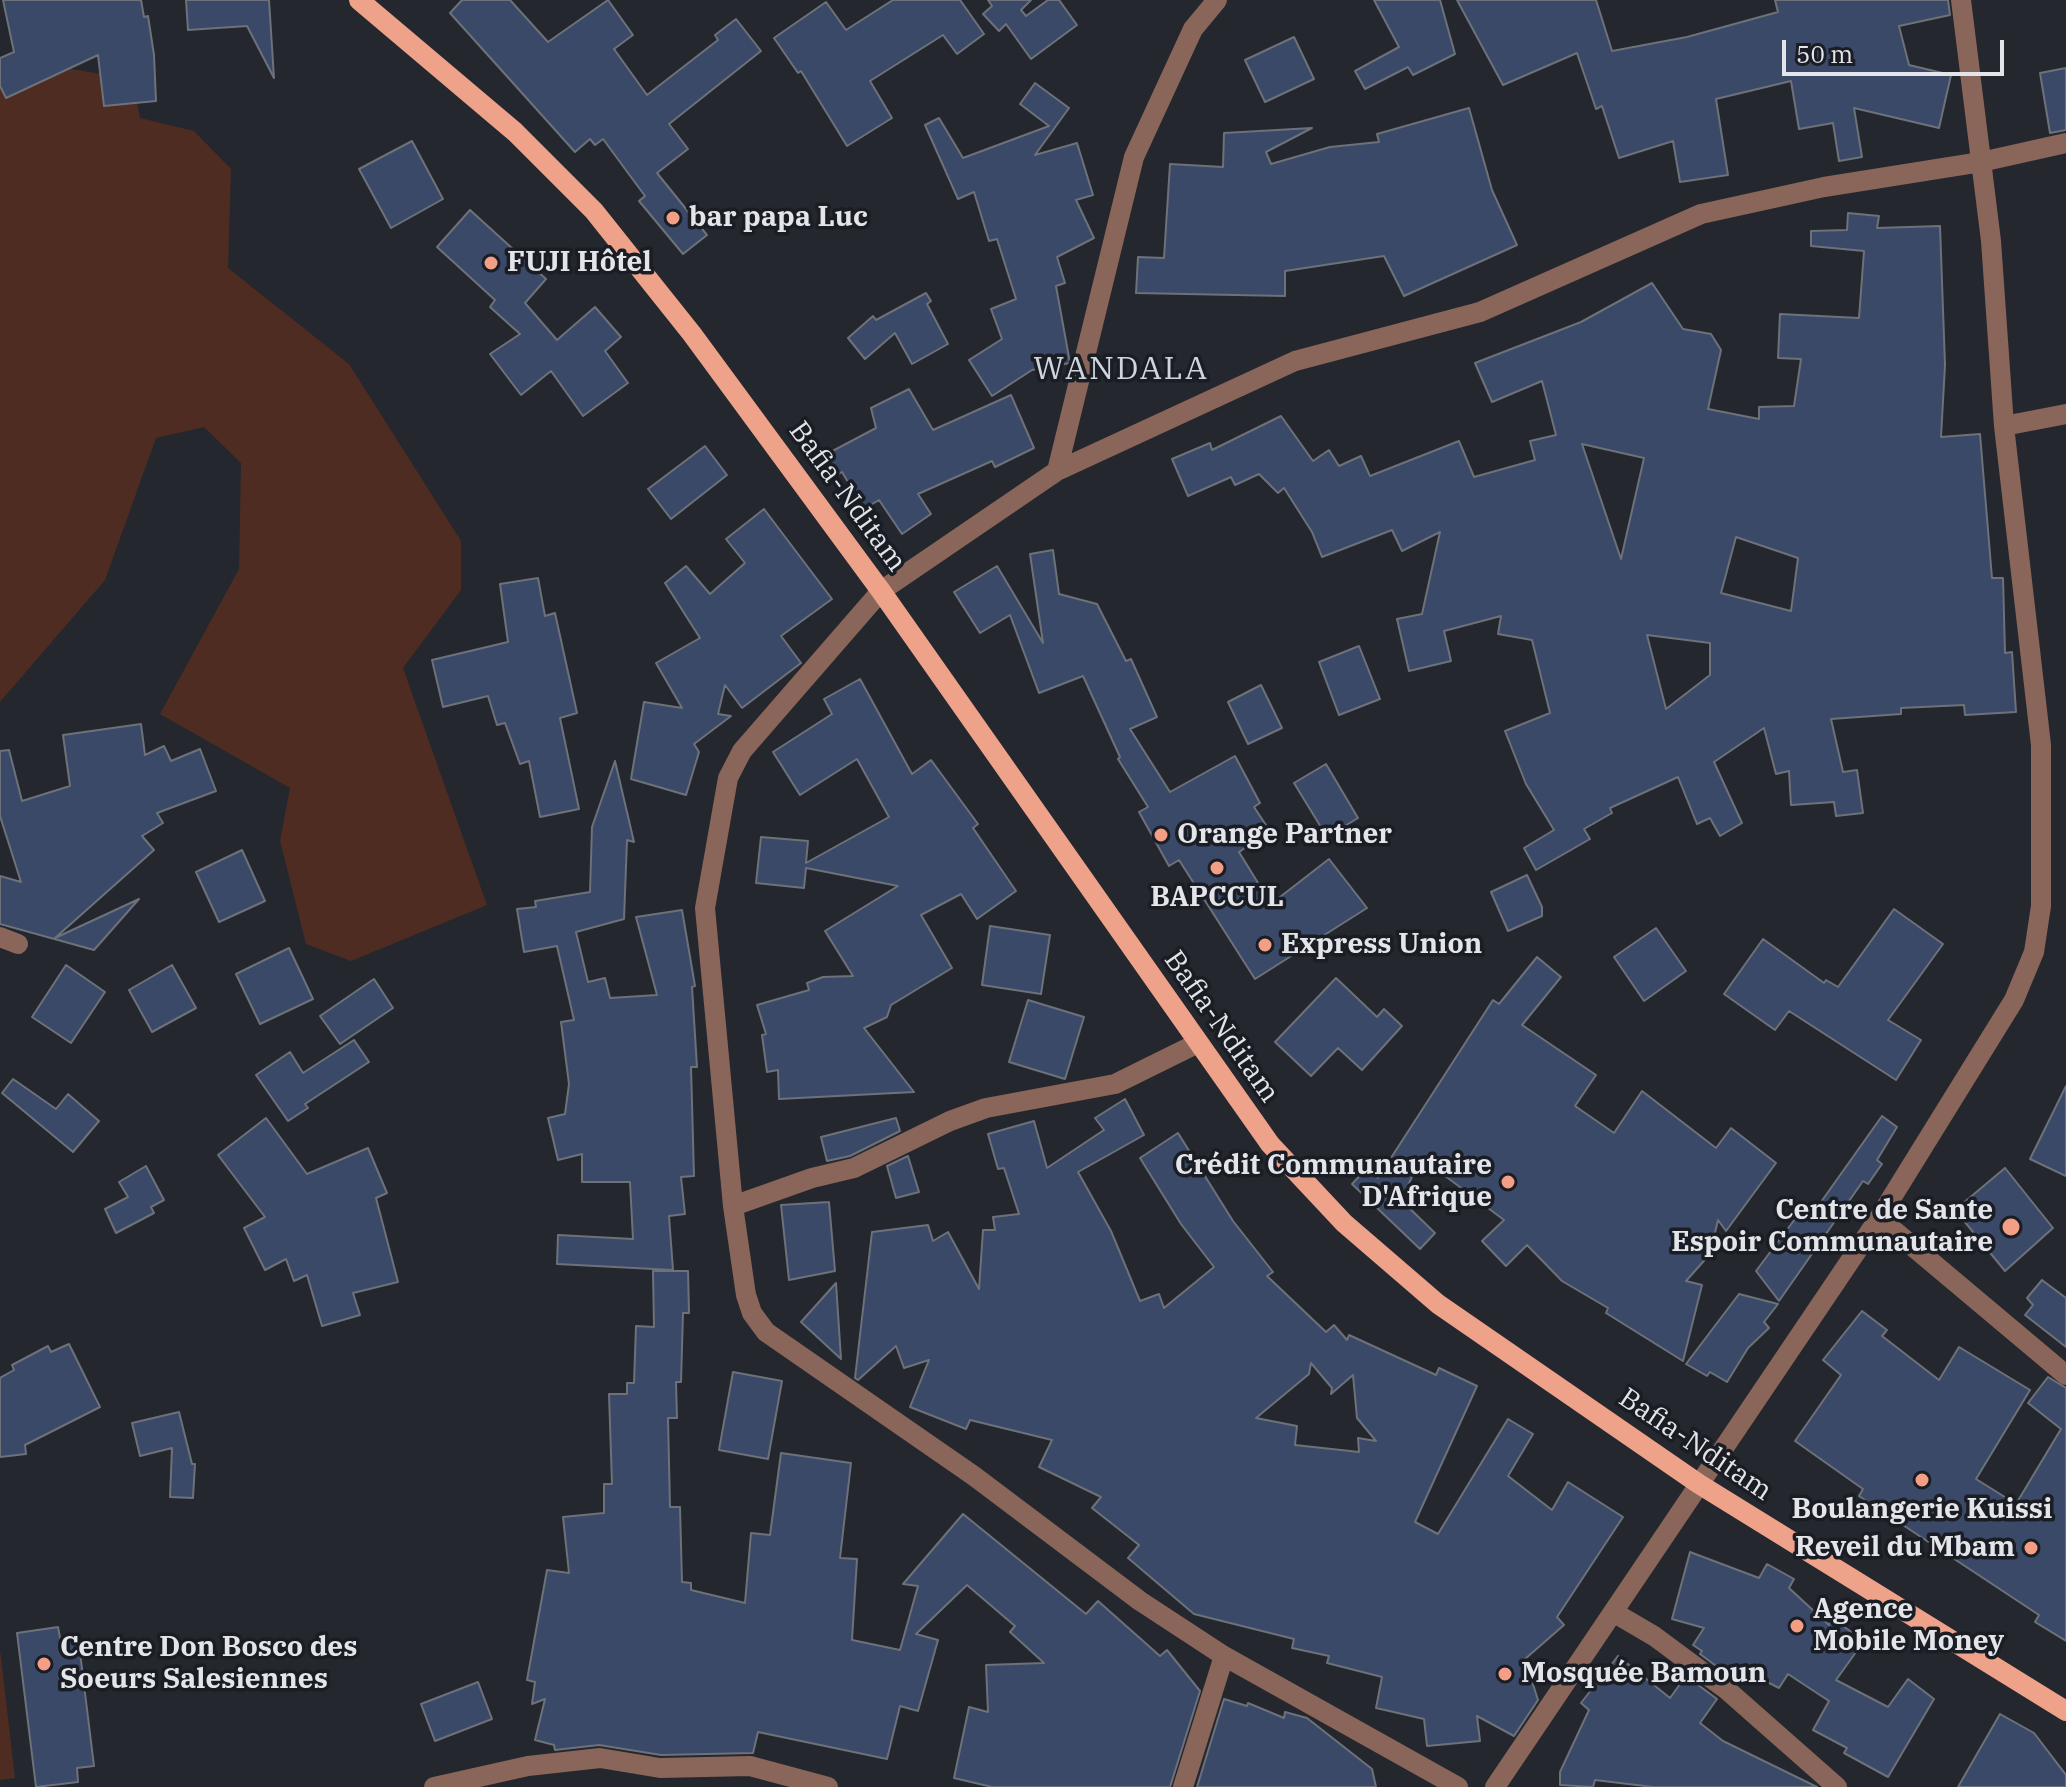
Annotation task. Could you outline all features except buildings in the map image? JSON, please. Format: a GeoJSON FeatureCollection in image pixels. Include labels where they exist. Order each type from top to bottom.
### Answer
{"type":"FeatureCollection","features":[{"type":"Feature","properties":{"kind":"main road","name":"Bafia-Nditam"},"geometry":{"type":"LineString","coordinates":[[359,0],[515,132],[594,211],[692,334],[881,591],[1270,1144],[1344,1223],[1438,1304],[1699,1484],[2066,1711]]}},
{"type":"Feature","properties":{"kind":"street"},"geometry":{"type":"LineString","coordinates":[[1057,471],[1134,157],[1193,29],[1217,0]]}},
{"type":"Feature","properties":{"kind":"street"},"geometry":{"type":"LineString","coordinates":[[1495,1787],[1879,1218],[2014,1000],[2034,952],[2041,906],[2041,745],[2004,426],[1991,241],[1961,0]]}},
{"type":"Feature","properties":{"kind":"street"},"geometry":{"type":"LineString","coordinates":[[1458,1787],[1224,1656],[1140,1601],[974,1476],[766,1332],[752,1313],[746,1295],[733,1206],[705,908],[728,778],[742,751],[881,591],[1057,471],[1295,361],[1480,312],[1701,214],[1824,187],[1981,162],[2066,143]]}},
{"type":"Feature","properties":{"kind":"street"},"geometry":{"type":"LineString","coordinates":[[2004,426],[2066,414]]}},
{"type":"Feature","properties":{"kind":"street"},"geometry":{"type":"LineString","coordinates":[[733,1206],[812,1178],[854,1168],[950,1121],[986,1108],[1115,1084],[1198,1043]]}},
{"type":"Feature","properties":{"kind":"street"},"geometry":{"type":"LineString","coordinates":[[1879,1218],[2066,1375]]}},
{"type":"Feature","properties":{"kind":"street"},"geometry":{"type":"LineString","coordinates":[[1613,1612],[1654,1636],[1727,1690],[1837,1787]]}},
{"type":"Feature","properties":{"kind":"street"},"geometry":{"type":"LineString","coordinates":[[1183,1787],[1224,1656]]}},
{"type":"Feature","properties":{"kind":"street"},"geometry":{"type":"LineString","coordinates":[[434,1787],[528,1766],[600,1758],[660,1768],[750,1766],[828,1787]]}},
{"type":"Feature","properties":{"kind":"shaded area"},"geometry":{"type":"Polygon","coordinates":[[[65,68],[132,79],[140,118],[194,131],[231,169],[228,268],[349,364],[461,541],[461,590],[403,668],[487,905],[351,961],[306,944],[280,841],[290,788],[160,714],[239,569],[241,463],[204,427],[156,438],[105,580],[0,702],[0,80],[65,68]]]}},
{"type":"Feature","properties":{"kind":"shaded area"},"geometry":{"type":"Polygon","coordinates":[[[0,1650],[15,1778],[0,1780],[0,1650]]]}},
{"type":"Feature","properties":{"kind":"place","name":"bar papa Luc"},"geometry":{"type":"Point","coordinates":[673,218]}},
{"type":"Feature","properties":{"kind":"place","name":"FUJI Hôtel"},"geometry":{"type":"Point","coordinates":[491,263]}},
{"type":"Feature","properties":{"kind":"place","name":"Orange Partner"},"geometry":{"type":"Point","coordinates":[1161,835]}},
{"type":"Feature","properties":{"kind":"place","name":"BAPCCUL"},"geometry":{"type":"Point","coordinates":[1217,868]}},
{"type":"Feature","properties":{"kind":"place","name":"Express Union"},"geometry":{"type":"Point","coordinates":[1265,945]}},
{"type":"Feature","properties":{"kind":"place","name":"Crédit Communautaire D'Afrique"},"geometry":{"type":"Point","coordinates":[1508,1182]}},
{"type":"Feature","properties":{"kind":"place","name":"Centre de Sante Espoir Communautaire"},"geometry":{"type":"Point","coordinates":[2011,1227]}},
{"type":"Feature","properties":{"kind":"place","name":"Boulangerie Kuissi"},"geometry":{"type":"Point","coordinates":[1922,1480]}},
{"type":"Feature","properties":{"kind":"place","name":"Reveil du Mbam"},"geometry":{"type":"Point","coordinates":[2031,1548]}},
{"type":"Feature","properties":{"kind":"place","name":"Agence Mobile Money"},"geometry":{"type":"Point","coordinates":[1797,1626]}},
{"type":"Feature","properties":{"kind":"place","name":"Centre Don Bosco des Soeurs Salesiennes"},"geometry":{"type":"Point","coordinates":[44,1664]}},
{"type":"Feature","properties":{"kind":"place","name":"Mosquée Bamoun"},"geometry":{"type":"Point","coordinates":[1505,1674]}},
{"type":"Feature","properties":{"kind":"district","name":"WANDALA"},"geometry":{"type":"Point","coordinates":[1121,370]}}]}
